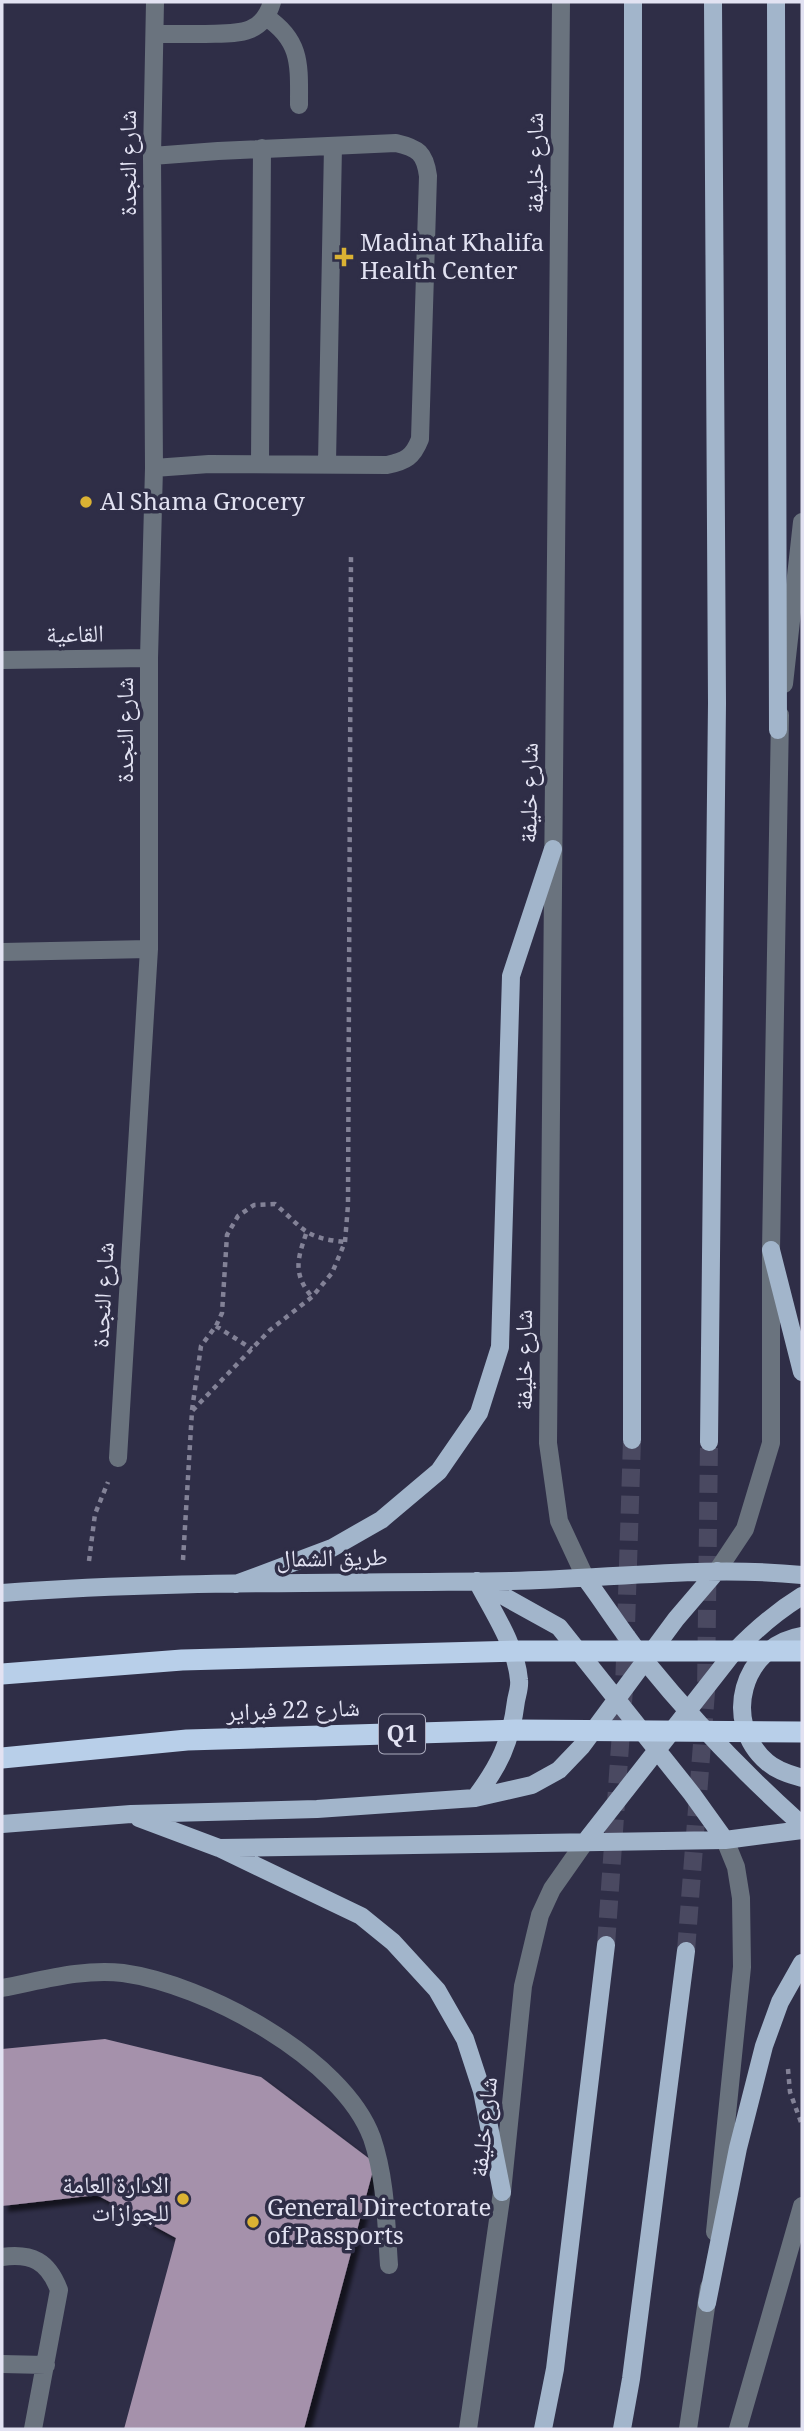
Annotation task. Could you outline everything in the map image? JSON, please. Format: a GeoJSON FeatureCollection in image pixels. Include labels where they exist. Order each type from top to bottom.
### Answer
{"type":"FeatureCollection","features":[{"type":"Feature","properties":{"kind":"highway"},"geometry":{"type":"LineString","coordinates":[[2,1674],[223,1659],[517,1651],[802,1651]]}},
{"type":"Feature","properties":{"kind":"highway","name":"شارع 22 فبراير"},"geometry":{"type":"LineString","coordinates":[[2,1758],[201,1739],[516,1730],[802,1732]]}},
{"type":"Feature","properties":{"kind":"main road"},"geometry":{"type":"LineString","coordinates":[[632,1440],[633,2]]}},
{"type":"Feature","properties":{"kind":"main road"},"geometry":{"type":"LineString","coordinates":[[709,1442],[717,703],[713,2]]}},
{"type":"Feature","properties":{"kind":"main road"},"geometry":{"type":"LineString","coordinates":[[776,2],[779,730]]}},
{"type":"Feature","properties":{"kind":"main road"},"geometry":{"type":"LineString","coordinates":[[236,1584],[332,1548],[381,1520],[439,1471],[479,1413],[500,1347],[511,976],[553,849]]}},
{"type":"Feature","properties":{"kind":"main road"},"geometry":{"type":"LineString","coordinates":[[771,1250],[802,1373]]}},
{"type":"Feature","properties":{"kind":"main road"},"geometry":{"type":"LineString","coordinates":[[2,1824],[131,1814],[317,1809],[475,1798],[532,1785],[559,1770],[582,1746],[717,1571]]}},
{"type":"Feature","properties":{"kind":"main road","name":"طريق الشمال"},"geometry":{"type":"LineString","coordinates":[[2,1592],[86,1587],[586,1578],[717,1571],[767,1571],[802,1575]]}},
{"type":"Feature","properties":{"kind":"main road"},"geometry":{"type":"LineString","coordinates":[[586,1578],[645,1661],[730,1756],[802,1828]]}},
{"type":"Feature","properties":{"kind":"main road"},"geometry":{"type":"LineString","coordinates":[[477,1581],[559,1628],[692,1794],[725,1840]]}},
{"type":"Feature","properties":{"kind":"main road"},"geometry":{"type":"LineString","coordinates":[[475,1798],[495,1770],[506,1747],[513,1723],[519,1681],[510,1646],[477,1581]]}},
{"type":"Feature","properties":{"kind":"main road"},"geometry":{"type":"LineString","coordinates":[[585,1842],[733,1653],[757,1628],[802,1596]]}},
{"type":"Feature","properties":{"kind":"main road"},"geometry":{"type":"LineString","coordinates":[[802,1636],[774,1646],[760,1658],[745,1684],[741,1713],[746,1732],[755,1749],[768,1763],[785,1773],[802,1778]]}},
{"type":"Feature","properties":{"kind":"main road"},"geometry":{"type":"LineString","coordinates":[[131,1814],[219,1848],[361,1916],[393,1942],[438,1990],[465,2039],[482,2091],[502,2192]]}},
{"type":"Feature","properties":{"kind":"main road"},"geometry":{"type":"LineString","coordinates":[[219,1848],[725,1840],[802,1828]]}},
{"type":"Feature","properties":{"kind":"main road"},"geometry":{"type":"LineString","coordinates":[[543,2429],[555,2369],[606,1945]]}},
{"type":"Feature","properties":{"kind":"main road"},"geometry":{"type":"LineString","coordinates":[[622,2429],[633,2365],[686,1951]]}},
{"type":"Feature","properties":{"kind":"main road"},"geometry":{"type":"LineString","coordinates":[[707,2303],[738,2148],[764,2046],[780,2002],[802,1963]]}},
{"type":"Feature","properties":{"kind":"street","name":"شارع النجدة"},"geometry":{"type":"LineString","coordinates":[[118,1458],[149,949],[155,2]]}},
{"type":"Feature","properties":{"kind":"street","name":"شارع خليفة"},"geometry":{"type":"LineString","coordinates":[[561,2],[548,1443],[559,1521],[586,1578]]}},
{"type":"Feature","properties":{"kind":"street"},"geometry":{"type":"LineString","coordinates":[[155,34],[242,33],[255,27],[269,10],[296,53],[299,65],[299,105]]}},
{"type":"Feature","properties":{"kind":"street"},"geometry":{"type":"LineString","coordinates":[[152,156],[261,148],[396,143],[420,152],[426,163],[428,176],[421,439],[414,455],[402,462],[387,465],[260,463],[154,468]]}},
{"type":"Feature","properties":{"kind":"street"},"geometry":{"type":"LineString","coordinates":[[327,463],[333,146]]}},
{"type":"Feature","properties":{"kind":"street"},"geometry":{"type":"LineString","coordinates":[[260,463],[261,148]]}},
{"type":"Feature","properties":{"kind":"street"},"geometry":{"type":"LineString","coordinates":[[717,1571],[745,1528],[771,1443],[771,1250],[779,730],[802,522]]}},
{"type":"Feature","properties":{"kind":"street","name":"القاعية"},"geometry":{"type":"LineString","coordinates":[[2,660],[149,658]]}},
{"type":"Feature","properties":{"kind":"street"},"geometry":{"type":"LineString","coordinates":[[2,952],[149,949]]}},
{"type":"Feature","properties":{"kind":"street"},"geometry":{"type":"LineString","coordinates":[[688,2429],[707,2303],[743,1967],[741,1898],[736,1867],[725,1840]]}},
{"type":"Feature","properties":{"kind":"street","name":"شارع خليفة"},"geometry":{"type":"LineString","coordinates":[[468,2429],[502,2192],[523,1986],[532,1941],[552,1889],[585,1842]]}},
{"type":"Feature","properties":{"kind":"street"},"geometry":{"type":"LineString","coordinates":[[2,1988],[73,1975],[122,1973],[171,1986],[225,2006],[286,2042],[338,2085],[358,2110],[371,2137],[382,2173],[388,2264]]}},
{"type":"Feature","properties":{"kind":"street"},"geometry":{"type":"LineString","coordinates":[[738,2429],[802,2206]]}},
{"type":"Feature","properties":{"kind":"street"},"geometry":{"type":"LineString","coordinates":[[2,2258],[24,2256],[40,2262],[53,2274],[59,2290],[33,2429]]}},
{"type":"Feature","properties":{"kind":"street"},"geometry":{"type":"LineString","coordinates":[[2,2364],[46,2365]]}},
{"type":"Feature","properties":{"kind":"path"},"geometry":{"type":"LineString","coordinates":[[192,1411],[270,1330],[312,1297],[332,1273],[345,1242],[348,1205],[351,554]]}},
{"type":"Feature","properties":{"kind":"path"},"geometry":{"type":"LineString","coordinates":[[182,1585],[192,1411],[201,1346],[216,1326],[223,1303],[227,1235],[238,1216],[254,1205],[275,1205],[306,1234],[345,1242]]}},
{"type":"Feature","properties":{"kind":"path"},"geometry":{"type":"LineString","coordinates":[[306,1234],[299,1256],[298,1273],[302,1285],[312,1297]]}},
{"type":"Feature","properties":{"kind":"path"},"geometry":{"type":"LineString","coordinates":[[216,1326],[252,1349]]}},
{"type":"Feature","properties":{"kind":"path"},"geometry":{"type":"LineString","coordinates":[[86,1587],[95,1514],[118,1458]]}},
{"type":"Feature","properties":{"kind":"path"},"geometry":{"type":"LineString","coordinates":[[788,2068],[790,2092],[802,2125]]}},
{"type":"Feature","properties":{"kind":"building","name":"General Directorate of Passports"},"geometry":{"type":"Polygon","coordinates":[[[105,2039],[261,2077],[375,2163],[304,2429],[124,2429],[176,2238],[97,2195],[2,2206],[2,2049],[105,2039]]]}},
{"type":"Feature","properties":{"kind":"tunnel"},"geometry":{"type":"LineString","coordinates":[[606,1945],[624,1689],[632,1440]]}},
{"type":"Feature","properties":{"kind":"tunnel"},"geometry":{"type":"LineString","coordinates":[[686,1951],[706,1692],[709,1442]]}},
{"type":"Feature","properties":{"kind":"place","name":"Madinat Khalifa Health Center"},"geometry":{"type":"Point","coordinates":[344,257]}},
{"type":"Feature","properties":{"kind":"place","name":"Al Shama Grocery"},"geometry":{"type":"Point","coordinates":[86,502]}},
{"type":"Feature","properties":{"kind":"place","name":"الادارة العامة للجوازات"},"geometry":{"type":"Point","coordinates":[183,2199]}},
{"type":"Feature","properties":{"kind":"place","name":"General Directorate of Passports"},"geometry":{"type":"Point","coordinates":[253,2222]}}]}
